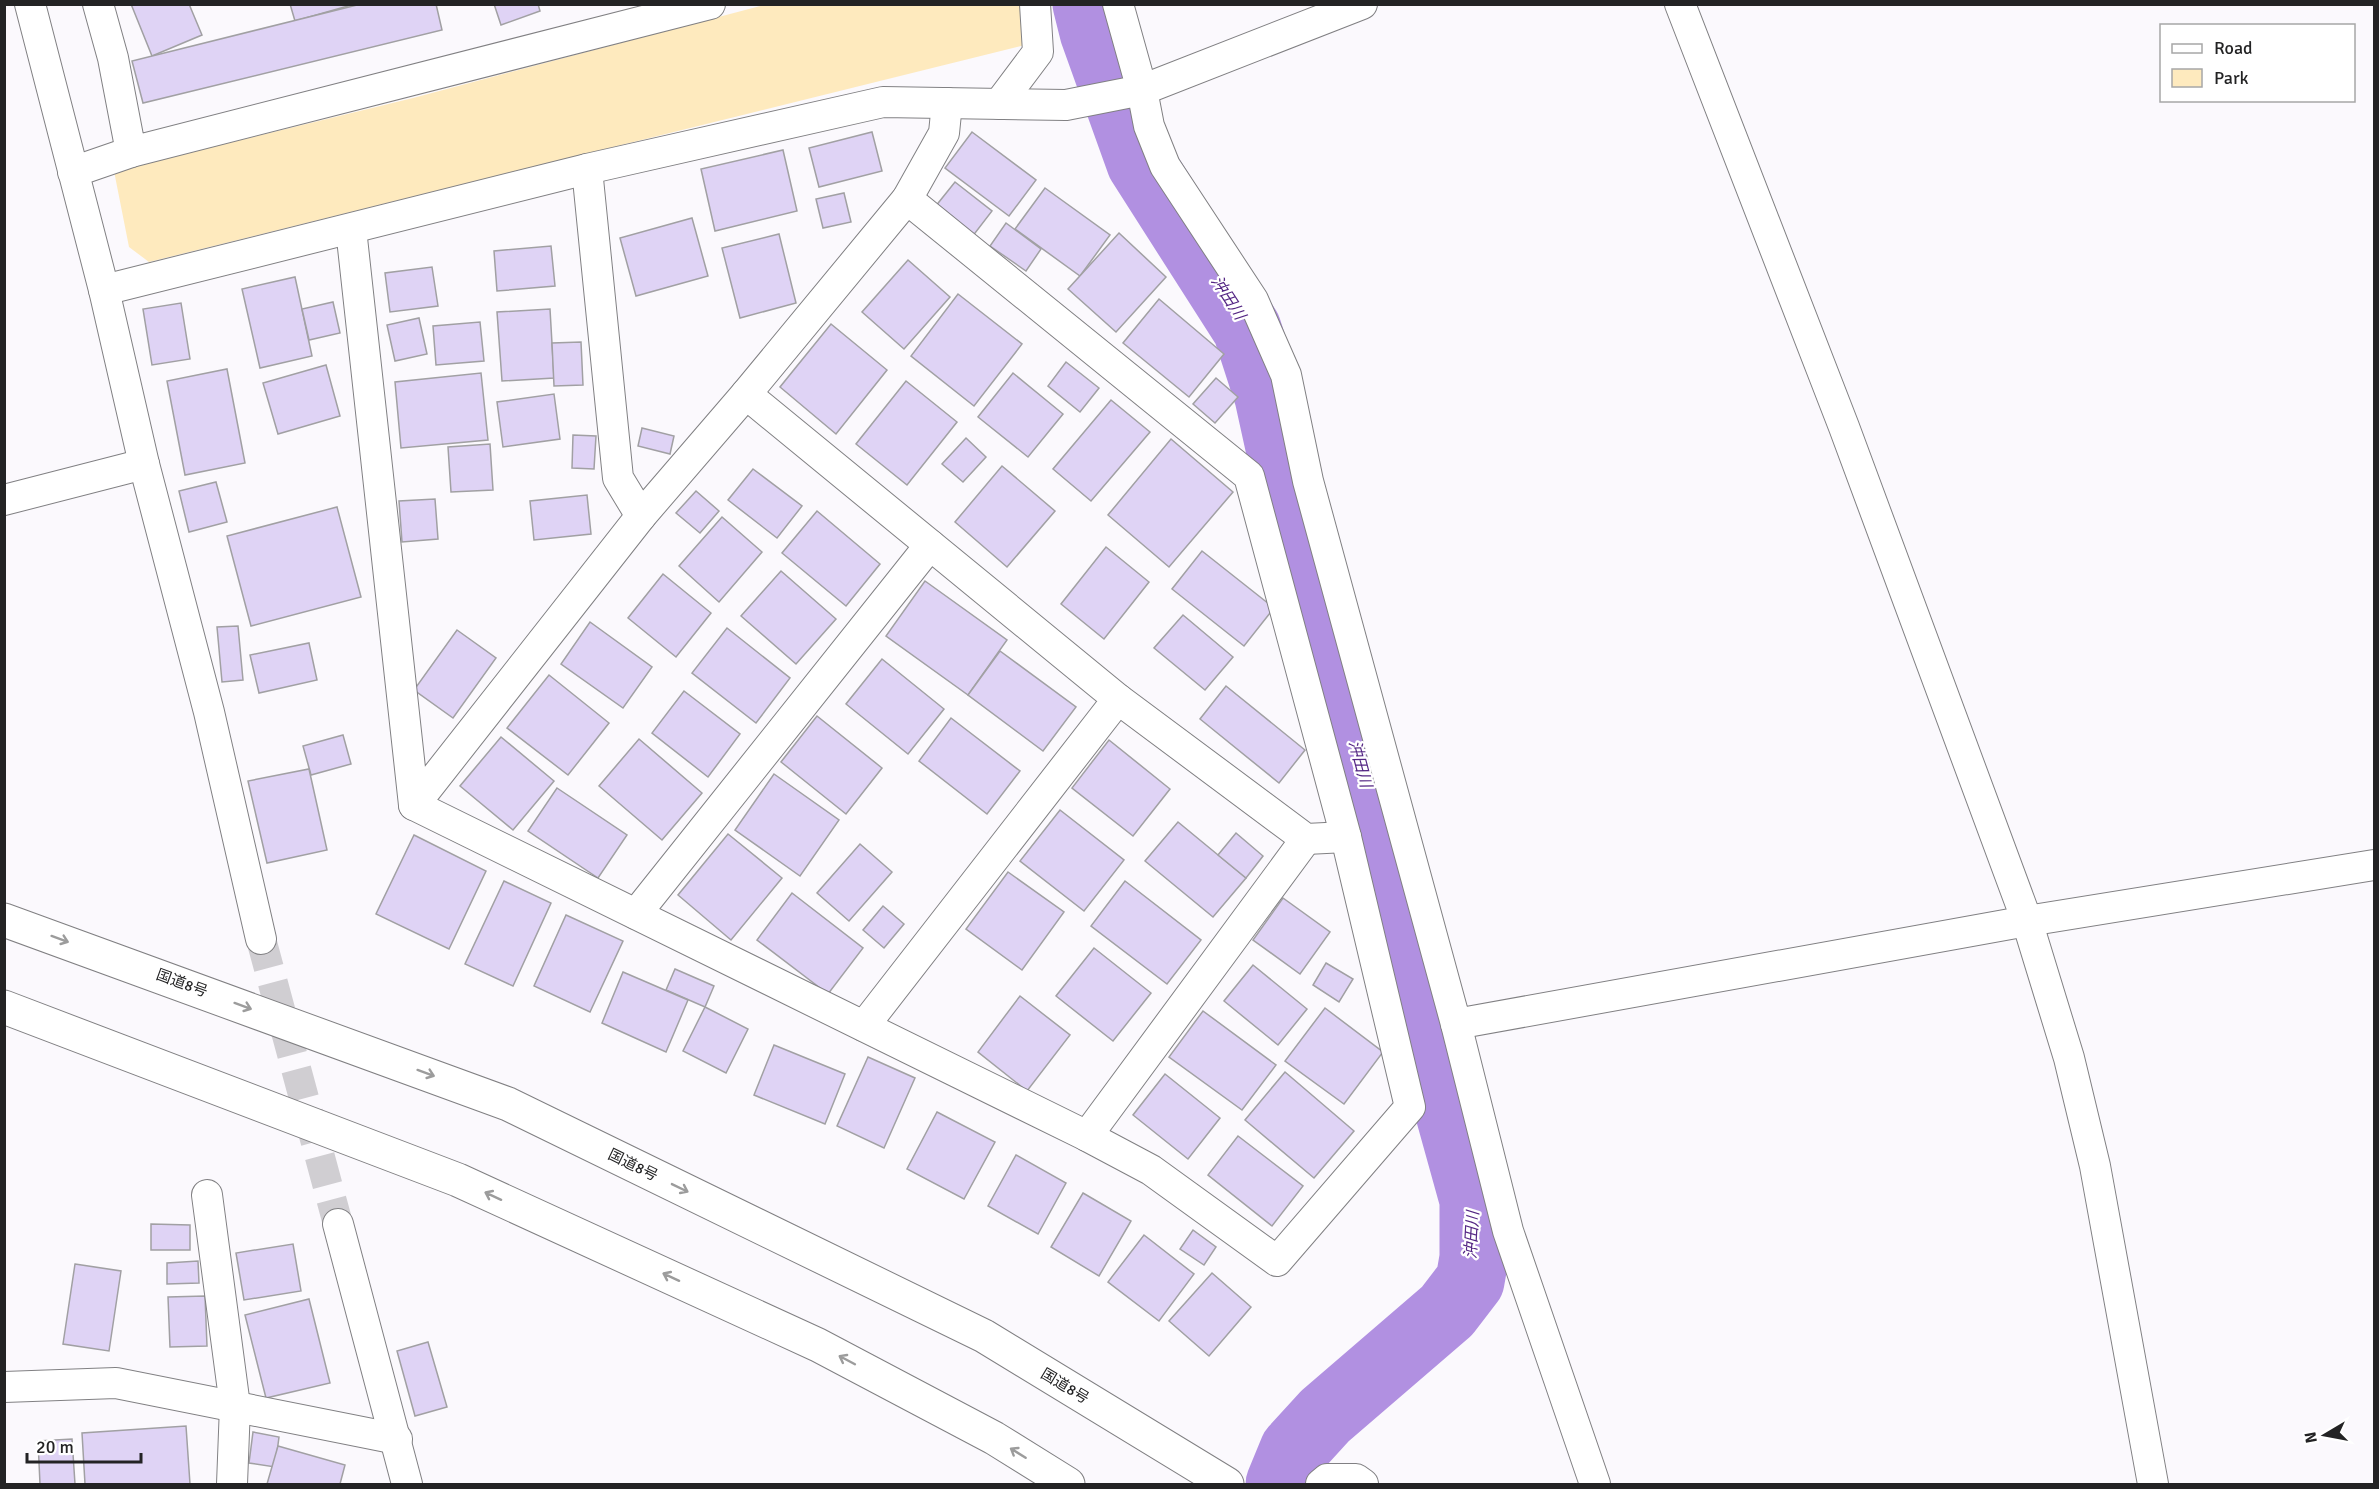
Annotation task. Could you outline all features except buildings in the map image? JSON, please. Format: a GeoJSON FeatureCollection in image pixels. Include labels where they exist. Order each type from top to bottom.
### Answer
{"type":"FeatureCollection","features":[{"type":"Feature","properties":{"kind":"highway","name":"国道8号"},"geometry":{"type":"LineString","coordinates":[[4,920],[508,1104],[984,1336],[1227,1485]]}},
{"type":"Feature","properties":{"kind":"highway"},"geometry":{"type":"LineString","coordinates":[[4,1007],[458,1180],[818,1345],[994,1438],[1068,1485]]}},
{"type":"Feature","properties":{"kind":"street"},"geometry":{"type":"LineString","coordinates":[[30,4],[104,290],[144,464],[209,712],[261,939]]}},
{"type":"Feature","properties":{"kind":"street"},"geometry":{"type":"LineString","coordinates":[[98,4],[113,58],[131,152]]}},
{"type":"Feature","properties":{"kind":"street"},"geometry":{"type":"LineString","coordinates":[[73,172],[131,152],[710,4]]}},
{"type":"Feature","properties":{"kind":"street"},"geometry":{"type":"LineString","coordinates":[[999,104],[1038,52],[1035,4]]}},
{"type":"Feature","properties":{"kind":"street"},"geometry":{"type":"LineString","coordinates":[[1118,4],[1142,90],[1149,126],[1165,166],[1253,300],[1286,375],[1308,481],[1456,1024],[1508,1231],[1595,1485]]}},
{"type":"Feature","properties":{"kind":"street"},"geometry":{"type":"LineString","coordinates":[[104,290],[587,169],[883,102],[1066,105],[1142,90],[1362,4]]}},
{"type":"Feature","properties":{"kind":"street"},"geometry":{"type":"LineString","coordinates":[[1680,4],[1844,427],[2027,921],[2069,1058],[2095,1166],[2153,1485]]}},
{"type":"Feature","properties":{"kind":"street"},"geometry":{"type":"LineString","coordinates":[[414,805],[640,516],[746,394],[907,199],[944,133],[947,103]]}},
{"type":"Feature","properties":{"kind":"street"},"geometry":{"type":"LineString","coordinates":[[587,169],[618,478],[640,516]]}},
{"type":"Feature","properties":{"kind":"street"},"geometry":{"type":"LineString","coordinates":[[414,805],[1087,1136],[1151,1170],[1277,1261],[1410,1107],[1346,837],[1249,476],[907,199]]}},
{"type":"Feature","properties":{"kind":"street"},"geometry":{"type":"LineString","coordinates":[[351,229],[414,805]]}},
{"type":"Feature","properties":{"kind":"street"},"geometry":{"type":"LineString","coordinates":[[746,394],[1118,699],[1306,839],[1346,837]]}},
{"type":"Feature","properties":{"kind":"street"},"geometry":{"type":"LineString","coordinates":[[4,500],[144,464]]}},
{"type":"Feature","properties":{"kind":"street"},"geometry":{"type":"LineString","coordinates":[[636,914],[930,545]]}},
{"type":"Feature","properties":{"kind":"street"},"geometry":{"type":"LineString","coordinates":[[864,1026],[1118,699]]}},
{"type":"Feature","properties":{"kind":"street"},"geometry":{"type":"LineString","coordinates":[[1087,1136],[1306,839]]}},
{"type":"Feature","properties":{"kind":"street"},"geometry":{"type":"LineString","coordinates":[[1456,1024],[2027,921],[2374,865]]}},
{"type":"Feature","properties":{"kind":"street"},"geometry":{"type":"LineString","coordinates":[[207,1195],[235,1406],[232,1485]]}},
{"type":"Feature","properties":{"kind":"street"},"geometry":{"type":"LineString","coordinates":[[338,1224],[397,1439],[407,1485]]}},
{"type":"Feature","properties":{"kind":"street"},"geometry":{"type":"LineString","coordinates":[[4,1387],[116,1383],[397,1439]]}},
{"type":"Feature","properties":{"kind":"street"},"geometry":{"type":"LineString","coordinates":[[1322,1485],[1327,1479],[1356,1479],[1363,1485]]}},
{"type":"Feature","properties":{"kind":"green space"},"geometry":{"type":"Polygon","coordinates":[[[764,5],[1027,5],[1025,45],[149,262],[129,247],[114,171],[413,98],[764,5]]]}},
{"type":"Feature","properties":{"kind":"waterway","name":"沖田川"},"geometry":{"type":"LineString","coordinates":[[1087,4],[1094,32],[1141,163],[1247,329],[1269,397],[1300,538],[1427,1031],[1474,1200],[1474,1258],[1470,1281],[1447,1311],[1325,1416],[1294,1450],[1280,1484]]}},
{"type":"Feature","properties":{"kind":"tunnel"},"geometry":{"type":"LineString","coordinates":[[261,939],[338,1224]]}}]}
